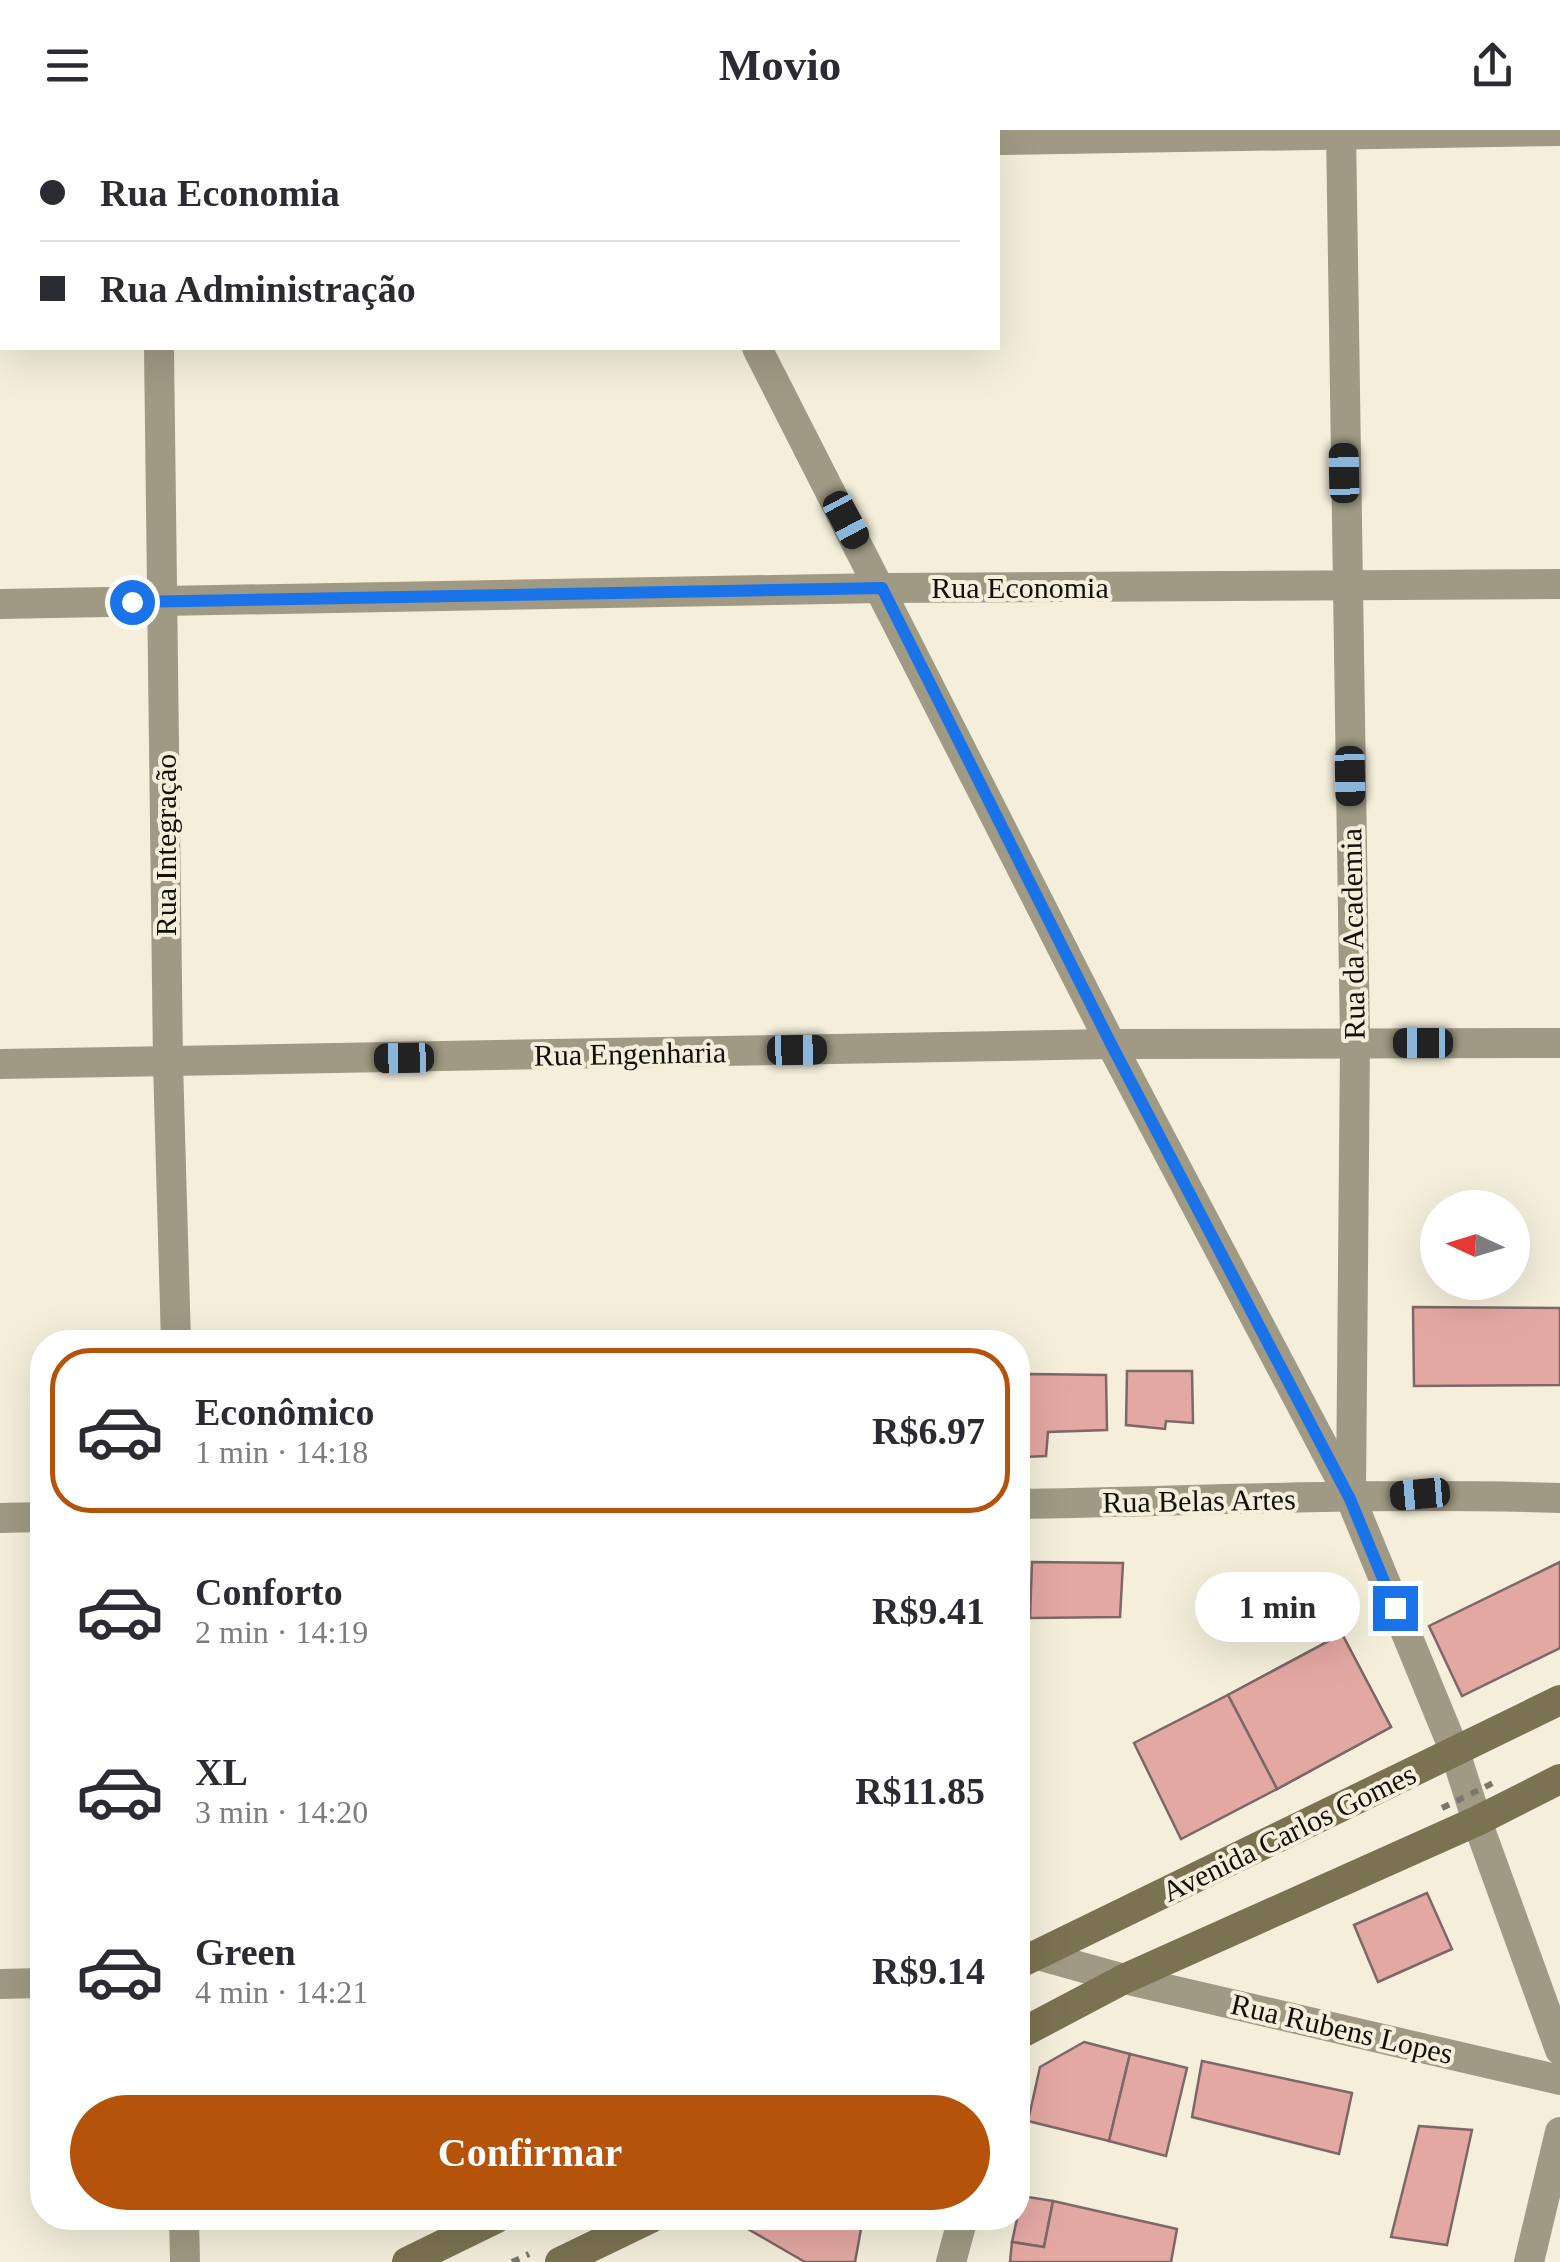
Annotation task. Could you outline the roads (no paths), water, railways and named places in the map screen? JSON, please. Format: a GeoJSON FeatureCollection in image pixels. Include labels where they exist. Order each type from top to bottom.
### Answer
{"type":"FeatureCollection","features":[{"type":"Feature","properties":{"kind":"main road","name":"Avenida Carlos Gomes"},"geometry":{"type":"LineString","coordinates":[[1030,1958],[1560,1700]]}},
{"type":"Feature","properties":{"kind":"main road","name":"Avenida Carlos Gomes"},"geometry":{"type":"LineString","coordinates":[[1030,2029],[1124,1979],[1476,1821],[1560,1778]]}},
{"type":"Feature","properties":{"kind":"main road"},"geometry":{"type":"LineString","coordinates":[[407,2262],[472,2230]]}},
{"type":"Feature","properties":{"kind":"main road"},"geometry":{"type":"LineString","coordinates":[[560,2262],[626,2230]]}},
{"type":"Feature","properties":{"kind":"street"},"geometry":{"type":"LineString","coordinates":[[1000,140],[1560,130]]}},
{"type":"Feature","properties":{"kind":"street","name":"Rua da Academia"},"geometry":{"type":"LineString","coordinates":[[1341,132],[1355,1042],[1350,1499]]}},
{"type":"Feature","properties":{"kind":"street","name":"Rua Integração"},"geometry":{"type":"LineString","coordinates":[[159,350],[168,1063],[176,1330]]}},
{"type":"Feature","properties":{"kind":"street"},"geometry":{"type":"LineString","coordinates":[[758,350],[1111,1044],[1350,1499],[1455,1752],[1476,1821],[1560,2050]]}},
{"type":"Feature","properties":{"kind":"street","name":"Rua Economia"},"geometry":{"type":"LineString","coordinates":[[0,604],[882,588],[1560,584]]}},
{"type":"Feature","properties":{"kind":"street","name":"Rua Engenharia"},"geometry":{"type":"LineString","coordinates":[[0,1064],[1111,1044],[1560,1043]]}},
{"type":"Feature","properties":{"kind":"street","name":"Rua Belas Artes"},"geometry":{"type":"LineString","coordinates":[[1030,1504],[1350,1499],[1420,1494],[1560,1498]]}},
{"type":"Feature","properties":{"kind":"street"},"geometry":{"type":"LineString","coordinates":[[0,1518],[30,1517]]}},
{"type":"Feature","properties":{"kind":"street","name":"Rua Rubens Lopes"},"geometry":{"type":"LineString","coordinates":[[1030,1959],[1560,2080]]}},
{"type":"Feature","properties":{"kind":"street"},"geometry":{"type":"LineString","coordinates":[[0,1984],[30,1983]]}},
{"type":"Feature","properties":{"kind":"street"},"geometry":{"type":"LineString","coordinates":[[1528,2262],[1560,2132]]}},
{"type":"Feature","properties":{"kind":"street"},"geometry":{"type":"LineString","coordinates":[[184,2230],[185,2262]]}},
{"type":"Feature","properties":{"kind":"street"},"geometry":{"type":"LineString","coordinates":[[951,2262],[960,2230]]}}]}
